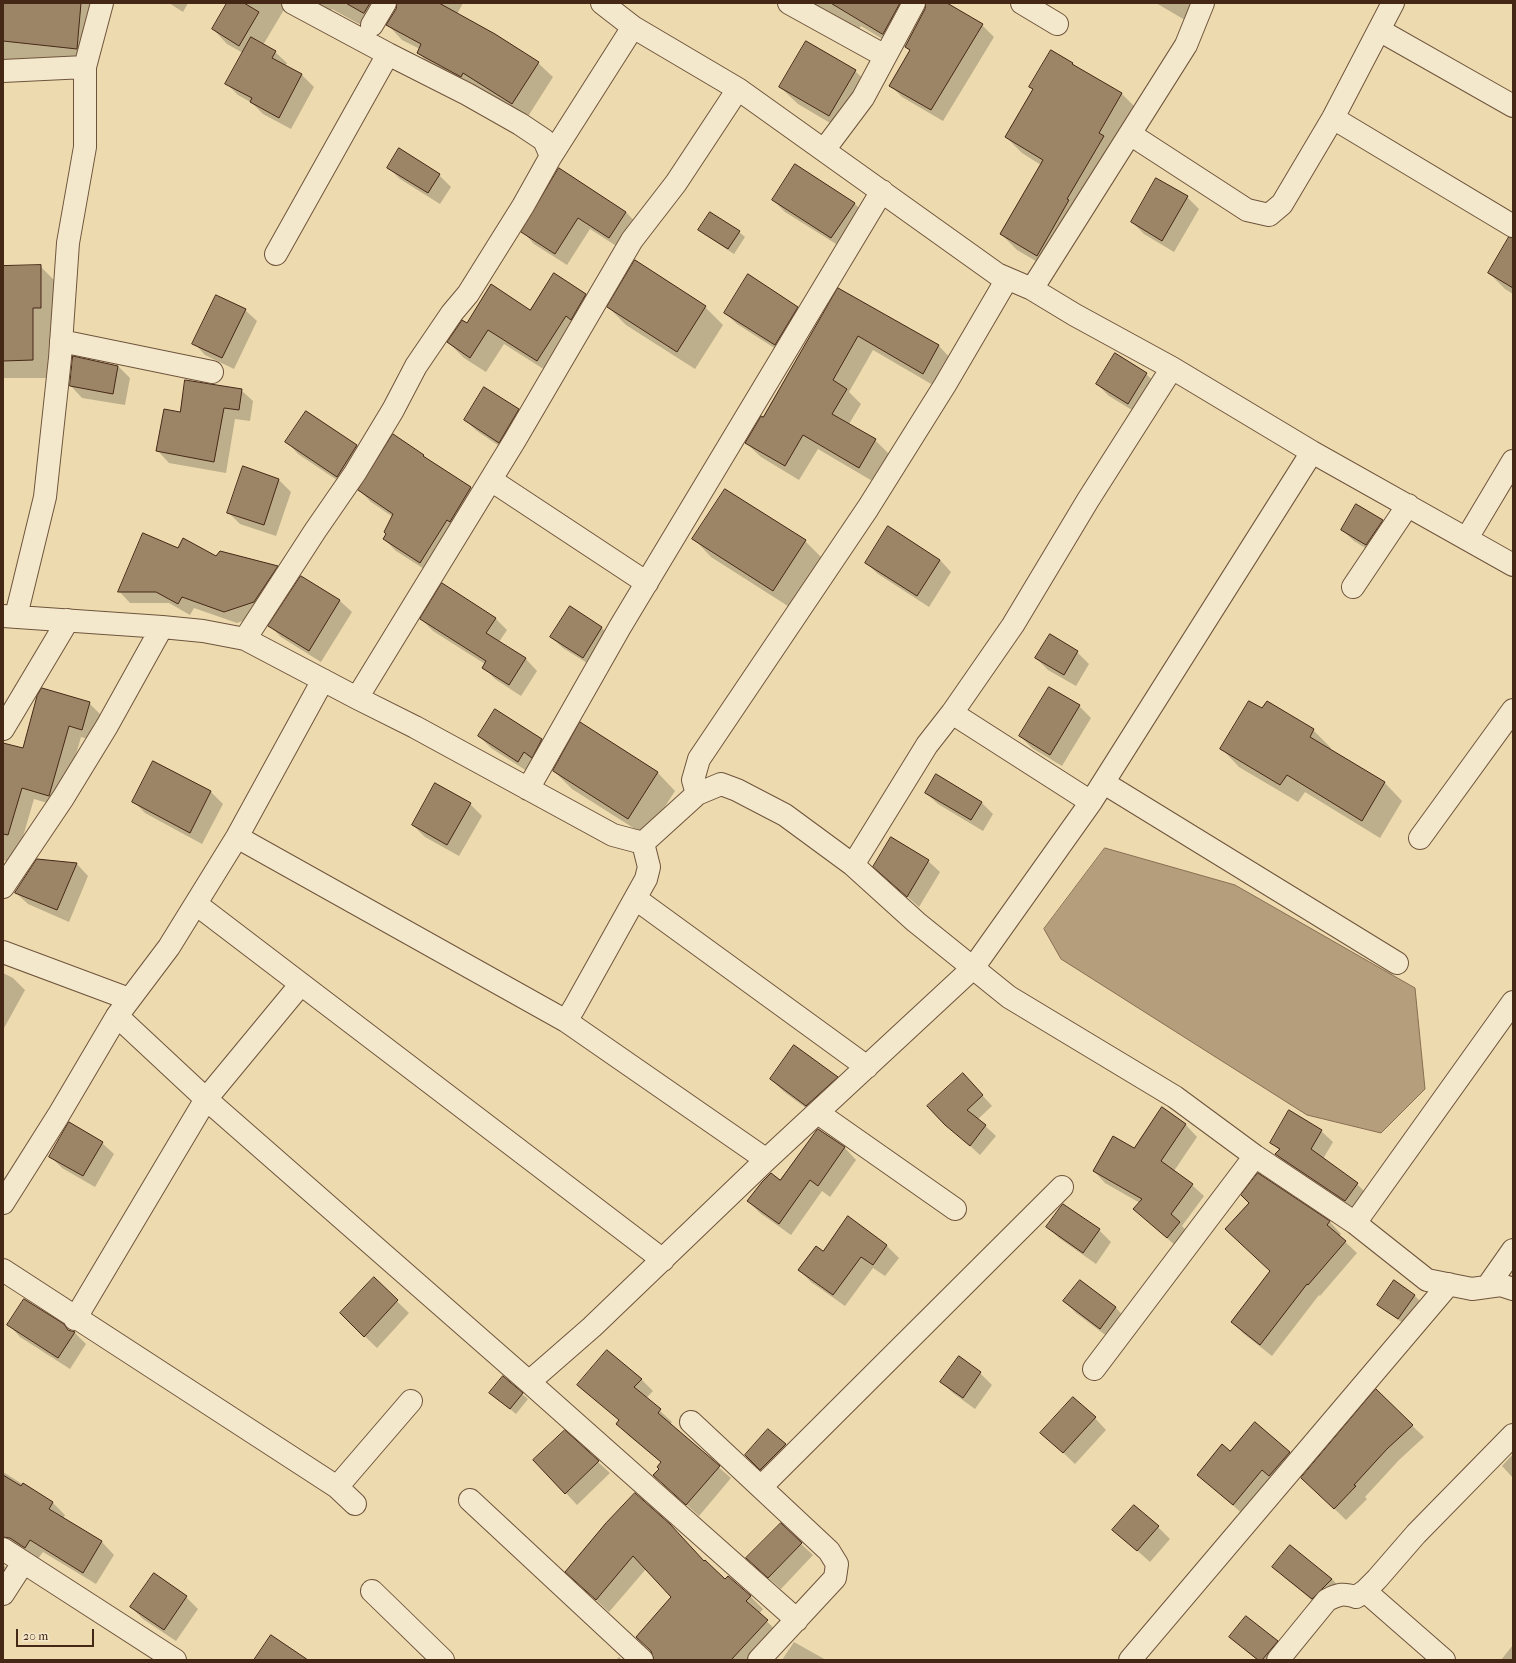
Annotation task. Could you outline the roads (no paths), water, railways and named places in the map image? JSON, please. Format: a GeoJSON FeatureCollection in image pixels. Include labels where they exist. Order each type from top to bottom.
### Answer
{"type":"FeatureCollection","features":[{"type":"Feature","properties":{"kind":"street"},"geometry":{"type":"LineString","coordinates":[[102,3],[85,68],[85,147],[68,243],[61,341],[45,497],[10,616],[203,631],[245,639],[357,698],[415,726],[612,835],[643,843]]}},
{"type":"Feature","properties":{"kind":"street"},"geometry":{"type":"LineString","coordinates":[[293,3],[467,94],[535,133],[544,140],[551,156]]}},
{"type":"Feature","properties":{"kind":"street"},"geometry":{"type":"LineString","coordinates":[[372,25],[385,3]]}},
{"type":"Feature","properties":{"kind":"street"},"geometry":{"type":"LineString","coordinates":[[602,3],[633,27],[738,89],[997,274],[1032,289],[1075,316],[1172,368],[1312,452],[1467,538],[1513,566]]}},
{"type":"Feature","properties":{"kind":"street"},"geometry":{"type":"LineString","coordinates":[[789,3],[885,56]]}},
{"type":"Feature","properties":{"kind":"street"},"geometry":{"type":"LineString","coordinates":[[824,150],[863,98],[914,3]]}},
{"type":"Feature","properties":{"kind":"street"},"geometry":{"type":"LineString","coordinates":[[1022,3],[1057,24]]}},
{"type":"Feature","properties":{"kind":"street"},"geometry":{"type":"LineString","coordinates":[[1032,289],[1186,45],[1203,3]]}},
{"type":"Feature","properties":{"kind":"street"},"geometry":{"type":"LineString","coordinates":[[1130,134],[1247,210],[1269,215],[1282,204],[1333,118],[1393,3]]}},
{"type":"Feature","properties":{"kind":"street"},"geometry":{"type":"LineString","coordinates":[[245,639],[315,531],[356,473],[393,410],[416,366],[452,313],[468,294],[523,206],[551,156],[633,27]]}},
{"type":"Feature","properties":{"kind":"street"},"geometry":{"type":"LineString","coordinates":[[1379,30],[1513,106]]}},
{"type":"Feature","properties":{"kind":"street"},"geometry":{"type":"LineString","coordinates":[[276,254],[388,54]]}},
{"type":"Feature","properties":{"kind":"street"},"geometry":{"type":"LineString","coordinates":[[3,71],[85,68]]}},
{"type":"Feature","properties":{"kind":"street"},"geometry":{"type":"LineString","coordinates":[[357,698],[491,480],[632,240],[676,183],[738,89]]}},
{"type":"Feature","properties":{"kind":"street"},"geometry":{"type":"LineString","coordinates":[[1333,118],[1513,226]]}},
{"type":"Feature","properties":{"kind":"street"},"geometry":{"type":"LineString","coordinates":[[528,789],[647,583],[882,191]]}},
{"type":"Feature","properties":{"kind":"street"},"geometry":{"type":"LineString","coordinates":[[697,794],[693,780],[699,760],[868,508],[945,384],[1007,279]]}},
{"type":"Feature","properties":{"kind":"street"},"geometry":{"type":"LineString","coordinates":[[61,341],[212,372]]}},
{"type":"Feature","properties":{"kind":"street"},"geometry":{"type":"LineString","coordinates":[[853,865],[927,745],[952,713],[1013,625],[1088,500],[1172,368]]}},
{"type":"Feature","properties":{"kind":"street"},"geometry":{"type":"LineString","coordinates":[[529,1382],[592,1327],[765,1161],[973,968],[1104,783],[1312,452]]}},
{"type":"Feature","properties":{"kind":"street"},"geometry":{"type":"LineString","coordinates":[[1467,538],[1513,461]]}},
{"type":"Feature","properties":{"kind":"street"},"geometry":{"type":"LineString","coordinates":[[491,480],[647,583]]}},
{"type":"Feature","properties":{"kind":"street"},"geometry":{"type":"LineString","coordinates":[[1353,587],[1408,505]]}},
{"type":"Feature","properties":{"kind":"street"},"geometry":{"type":"LineString","coordinates":[[3,729],[68,620]]}},
{"type":"Feature","properties":{"kind":"street"},"geometry":{"type":"LineString","coordinates":[[3,887],[63,798],[99,739],[162,627]]}},
{"type":"Feature","properties":{"kind":"street"},"geometry":{"type":"LineString","coordinates":[[3,1203],[58,1116],[123,1008],[168,947],[237,837],[323,680]]}},
{"type":"Feature","properties":{"kind":"street"},"geometry":{"type":"LineString","coordinates":[[1420,838],[1513,710]]}},
{"type":"Feature","properties":{"kind":"street"},"geometry":{"type":"LineString","coordinates":[[952,713],[1091,802]]}},
{"type":"Feature","properties":{"kind":"street"},"geometry":{"type":"LineString","coordinates":[[1104,783],[1397,963]]}},
{"type":"Feature","properties":{"kind":"street"},"geometry":{"type":"LineString","coordinates":[[643,843],[697,794],[721,784],[737,790],[786,815],[853,865],[916,922],[1009,997],[1175,1097],[1255,1156],[1355,1223],[1427,1280],[1472,1289],[1501,1286],[1513,1289]]}},
{"type":"Feature","properties":{"kind":"street"},"geometry":{"type":"LineString","coordinates":[[237,837],[566,1021],[758,1154],[765,1161]]}},
{"type":"Feature","properties":{"kind":"street"},"geometry":{"type":"LineString","coordinates":[[566,1021],[646,879],[649,867],[643,843]]}},
{"type":"Feature","properties":{"kind":"street"},"geometry":{"type":"LineString","coordinates":[[636,899],[868,1067]]}},
{"type":"Feature","properties":{"kind":"street"},"geometry":{"type":"LineString","coordinates":[[196,904],[663,1260]]}},
{"type":"Feature","properties":{"kind":"street"},"geometry":{"type":"LineString","coordinates":[[3,952],[123,1008],[206,1099],[529,1382],[797,1620]]}},
{"type":"Feature","properties":{"kind":"street"},"geometry":{"type":"LineString","coordinates":[[75,1319],[206,1099],[301,984]]}},
{"type":"Feature","properties":{"kind":"street"},"geometry":{"type":"LineString","coordinates":[[1355,1223],[1513,1002]]}},
{"type":"Feature","properties":{"kind":"street"},"geometry":{"type":"LineString","coordinates":[[818,1113],[955,1209]]}},
{"type":"Feature","properties":{"kind":"street"},"geometry":{"type":"LineString","coordinates":[[1094,1369],[1255,1156]]}},
{"type":"Feature","properties":{"kind":"street"},"geometry":{"type":"LineString","coordinates":[[761,1488],[1062,1187]]}},
{"type":"Feature","properties":{"kind":"street"},"geometry":{"type":"LineString","coordinates":[[1487,1287],[1513,1250]]}},
{"type":"Feature","properties":{"kind":"street"},"geometry":{"type":"LineString","coordinates":[[3,1270],[75,1319],[337,1487],[355,1504]]}},
{"type":"Feature","properties":{"kind":"street"},"geometry":{"type":"LineString","coordinates":[[1130,1660],[1449,1284]]}},
{"type":"Feature","properties":{"kind":"street"},"geometry":{"type":"LineString","coordinates":[[337,1487],[411,1401]]}},
{"type":"Feature","properties":{"kind":"street"},"geometry":{"type":"LineString","coordinates":[[691,1422],[829,1551],[836,1564],[834,1578],[759,1660]]}},
{"type":"Feature","properties":{"kind":"street"},"geometry":{"type":"LineString","coordinates":[[1278,1660],[1327,1600],[1338,1595],[1346,1594],[1356,1597],[1365,1591],[1416,1534],[1513,1435]]}},
{"type":"Feature","properties":{"kind":"street"},"geometry":{"type":"LineString","coordinates":[[470,1500],[642,1660]]}},
{"type":"Feature","properties":{"kind":"street"},"geometry":{"type":"LineString","coordinates":[[3,1549],[175,1660]]}},
{"type":"Feature","properties":{"kind":"street"},"geometry":{"type":"LineString","coordinates":[[3,1594],[24,1563]]}},
{"type":"Feature","properties":{"kind":"street"},"geometry":{"type":"LineString","coordinates":[[372,1591],[443,1660]]}},
{"type":"Feature","properties":{"kind":"street"},"geometry":{"type":"LineString","coordinates":[[1365,1591],[1444,1660]]}}]}
